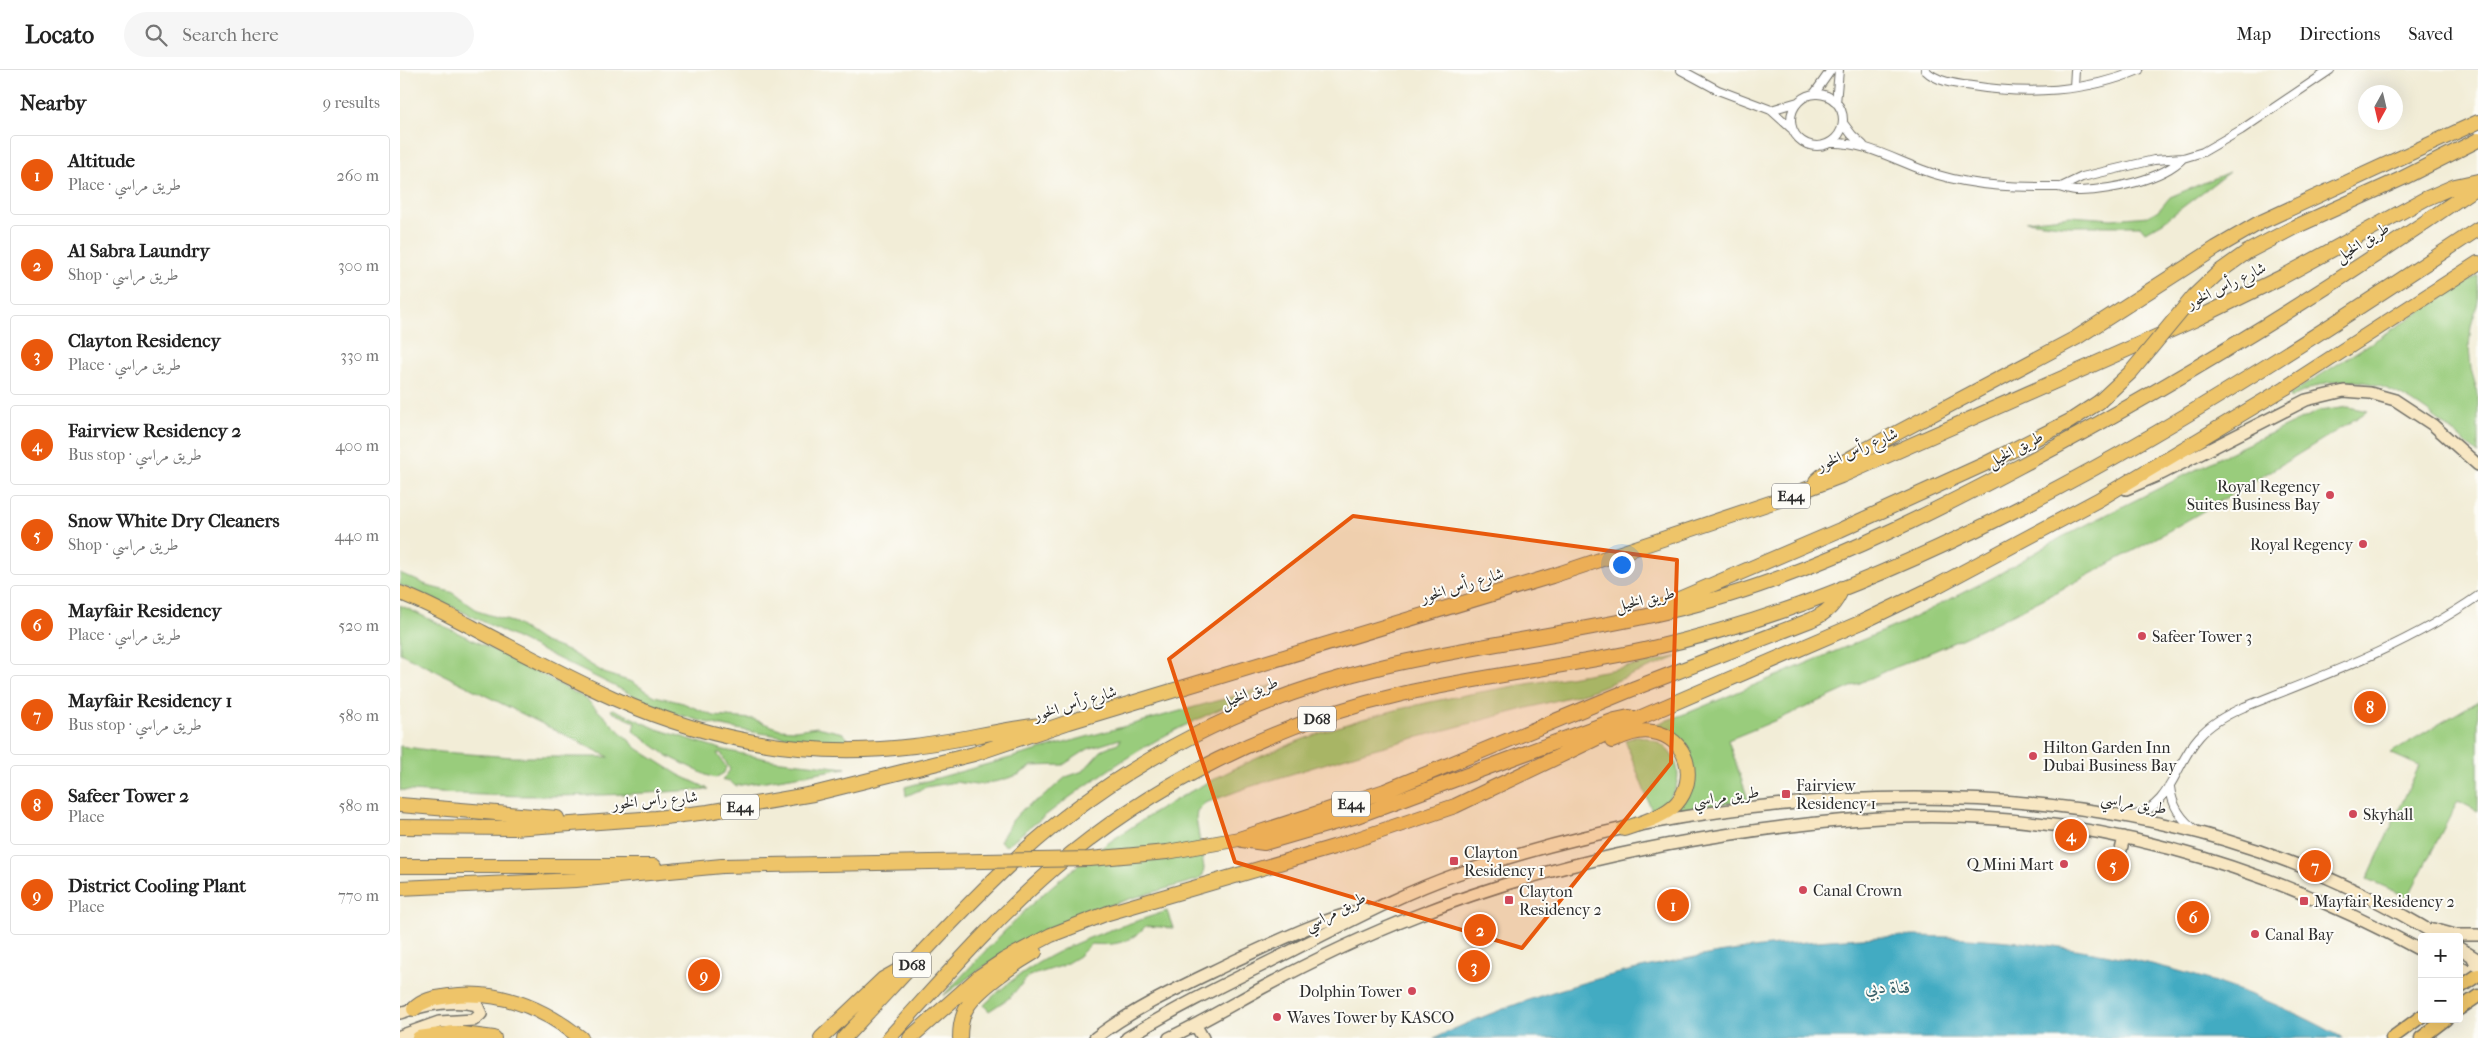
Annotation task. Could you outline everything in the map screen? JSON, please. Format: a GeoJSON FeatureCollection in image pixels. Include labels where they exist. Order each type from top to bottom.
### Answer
{"type":"FeatureCollection","features":[{"type":"Feature","properties":{"kind":"highway"},"geometry":{"type":"LineString","coordinates":[[1809,489],[1817,480],[1836,466],[2082,334],[2259,222],[2478,122]]}},
{"type":"Feature","properties":{"kind":"highway"},"geometry":{"type":"LineString","coordinates":[[1637,619],[1671,602],[1796,550],[1985,464],[2070,422],[2099,402],[2131,372],[2194,296],[2219,272],[2246,252],[2295,226],[2402,178],[2478,140]]}},
{"type":"Feature","properties":{"kind":"highway","name":"شارع رأس الخور"},"geometry":{"type":"LineString","coordinates":[[400,827],[514,828],[603,822],[708,812],[813,794],[954,759],[1069,722],[1561,573],[1809,489],[2202,316],[2326,254],[2425,199],[2455,186],[2478,181]]}},
{"type":"Feature","properties":{"kind":"highway","name":"طريق الخيل"},"geometry":{"type":"LineString","coordinates":[[844,1038],[963,911],[1023,852],[1074,810],[1145,762],[1202,732],[1278,698],[1353,674],[1421,658],[1637,619],[1710,601],[1795,572],[1852,548],[2003,475],[2094,426],[2212,357],[2379,252],[2478,186]]}},
{"type":"Feature","properties":{"kind":"highway"},"geometry":{"type":"LineString","coordinates":[[1842,588],[1892,568],[1998,519],[2137,444],[2218,397],[2478,228]]}},
{"type":"Feature","properties":{"kind":"highway"},"geometry":{"type":"LineString","coordinates":[[910,1038],[968,985],[1023,948],[1088,920],[1426,817],[1462,803],[1639,718],[1900,604],[2098,500],[2285,388],[2478,263]]}},
{"type":"Feature","properties":{"kind":"highway","name":"E44"},"geometry":{"type":"LineString","coordinates":[[400,866],[722,866],[1090,859],[1167,852],[1239,839],[1357,802],[1635,688],[1820,616],[1834,604],[1842,588]]}},
{"type":"Feature","properties":{"kind":"highway","name":"D68"},"geometry":{"type":"LineString","coordinates":[[889,1038],[1003,916],[1057,866],[1147,800],[1233,753],[1287,730],[1362,704],[1438,686],[1610,656],[1684,640],[1764,617],[1842,588]]}},
{"type":"Feature","properties":{"kind":"highway"},"geometry":{"type":"LineString","coordinates":[[400,593],[436,608],[634,707],[682,724],[755,743],[819,750],[870,750],[916,746],[1069,722]]}},
{"type":"Feature","properties":{"kind":"highway"},"geometry":{"type":"LineString","coordinates":[[1239,839],[1264,843],[1311,830],[1381,808],[1615,720],[1629,717],[1639,718]]}},
{"type":"Feature","properties":{"kind":"highway"},"geometry":{"type":"LineString","coordinates":[[1532,771],[1556,766],[1633,733],[1644,731],[1665,735],[1674,741],[1686,760],[1688,775],[1685,790],[1670,809],[1624,829]]}},
{"type":"Feature","properties":{"kind":"highway"},"geometry":{"type":"LineString","coordinates":[[400,805],[603,822]]}},
{"type":"Feature","properties":{"kind":"highway"},"geometry":{"type":"LineString","coordinates":[[400,888],[576,880],[722,866]]}},
{"type":"Feature","properties":{"kind":"highway"},"geometry":{"type":"LineString","coordinates":[[960,1038],[965,1010],[981,992],[1018,962],[1058,940],[1146,908],[1164,897]]}},
{"type":"Feature","properties":{"kind":"highway"},"geometry":{"type":"LineString","coordinates":[[821,1038],[883,979],[900,968],[914,964]]}},
{"type":"Feature","properties":{"kind":"highway"},"geometry":{"type":"LineString","coordinates":[[414,1009],[432,999],[466,994],[489,994],[542,1012],[581,1038]]}},
{"type":"Feature","properties":{"kind":"highway"},"geometry":{"type":"LineString","coordinates":[[419,1038],[456,1033],[494,1038]]}},
{"type":"Feature","properties":{"kind":"main road"},"geometry":{"type":"LineString","coordinates":[[2463,986],[2476,981]]}},
{"type":"Feature","properties":{"kind":"main road"},"geometry":{"type":"LineString","coordinates":[[2463,1006],[2478,996]]}},
{"type":"Feature","properties":{"kind":"main road"},"geometry":{"type":"LineString","coordinates":[[2392,1038],[2418,1019]]}},
{"type":"Feature","properties":{"kind":"main road"},"geometry":{"type":"LineString","coordinates":[[2421,1038],[2441,1023]]}},
{"type":"Feature","properties":{"kind":"street"},"geometry":{"type":"LineString","coordinates":[[1681,70],[1718,90],[1772,110],[1792,129],[1798,139],[1808,145],[1819,146],[1830,143],[1846,143],[1869,149],[1916,168],[1963,182],[2012,188],[2061,187],[2080,192],[2110,187],[2162,172],[2182,158]]}},
{"type":"Feature","properties":{"kind":"street"},"geometry":{"type":"LineString","coordinates":[[1772,110],[1798,102],[1814,94],[1831,70]]}},
{"type":"Feature","properties":{"kind":"street"},"geometry":{"type":"LineString","coordinates":[[1836,103],[1839,70]]}},
{"type":"Feature","properties":{"kind":"street"},"geometry":{"type":"LineString","coordinates":[[1925,70],[1931,76],[1945,81],[1993,90],[2027,92],[2074,87],[2104,81],[2139,70]]}},
{"type":"Feature","properties":{"kind":"street"},"geometry":{"type":"LineString","coordinates":[[2074,87],[2075,70]]}},
{"type":"Feature","properties":{"kind":"street"},"geometry":{"type":"LineString","coordinates":[[2061,187],[2076,178],[2154,160],[2182,158],[2203,152],[2225,140],[2330,70]]}},
{"type":"Feature","properties":{"kind":"street"},"geometry":{"type":"LineString","coordinates":[[1814,94],[1824,95],[1836,103],[1842,112],[1843,123],[1837,136],[1830,143]]}},
{"type":"Feature","properties":{"kind":"street"},"geometry":{"type":"LineString","coordinates":[[1792,129],[1790,118],[1798,102]]}},
{"type":"Feature","properties":{"kind":"street"},"geometry":{"type":"LineString","coordinates":[[1843,123],[1852,135],[1869,149]]}},
{"type":"Feature","properties":{"kind":"street"},"geometry":{"type":"LineString","coordinates":[[2106,172],[2110,187]]}},
{"type":"Feature","properties":{"kind":"street"},"geometry":{"type":"LineString","coordinates":[[2098,500],[2161,474],[2306,400],[2344,391],[2370,393],[2395,400],[2433,425],[2478,465]]}},
{"type":"Feature","properties":{"kind":"street"},"geometry":{"type":"LineString","coordinates":[[2118,816],[2134,815],[2149,810],[2161,800],[2170,787],[2180,764],[2200,736],[2222,719],[2244,707],[2394,646],[2438,622],[2478,596]]}},
{"type":"Feature","properties":{"kind":"street"},"geometry":{"type":"LineString","coordinates":[[2170,787],[2173,802],[2180,815],[2190,826],[2203,834]]}},
{"type":"Feature","properties":{"kind":"street","name":"طريق مراسي"},"geometry":{"type":"LineString","coordinates":[[1127,1038],[1192,1001],[1385,904],[1439,881],[1560,844],[1624,829],[1770,806],[1896,798],[1980,800],[2118,816],[2203,834],[2291,863],[2373,900],[2434,933]]}},
{"type":"Feature","properties":{"kind":"street"},"geometry":{"type":"LineString","coordinates":[[1169,1038],[1196,1026],[1269,984],[1348,944],[1436,908],[1519,880],[1575,864],[1653,846],[1774,828],[1866,825],[1975,818],[2045,824],[2124,837],[2180,850],[2276,881],[2337,907],[2418,949]]}},
{"type":"Feature","properties":{"kind":"street"},"geometry":{"type":"LineString","coordinates":[[2121,850],[2124,837]]}},
{"type":"Feature","properties":{"kind":"street"},"geometry":{"type":"LineString","coordinates":[[1095,1038],[1160,997],[1306,928],[1342,915],[1385,904]]}},
{"type":"Feature","properties":{"kind":"street"},"geometry":{"type":"LineString","coordinates":[[2421,925],[2455,935],[2478,935]]}},
{"type":"Feature","properties":{"kind":"street"},"geometry":{"type":"LineString","coordinates":[[2463,950],[2475,958],[2476,964],[2474,969],[2468,971],[2463,969]]}},
{"type":"Feature","properties":{"kind":"street"},"geometry":{"type":"LineString","coordinates":[[2463,975],[2476,981]]}},
{"type":"Feature","properties":{"kind":"street"},"geometry":{"type":"LineString","coordinates":[[400,1013],[444,1004],[474,1004],[480,1007],[481,1014],[474,1020],[439,1022],[400,1036]]}},
{"type":"Feature","properties":{"kind":"street"},"geometry":{"type":"LineString","coordinates":[[1181,1038],[1196,1026]]}},
{"type":"Feature","properties":{"kind":"street"},"geometry":{"type":"LineString","coordinates":[[1196,1026],[1203,1038]]}},
{"type":"Feature","properties":{"kind":"highlighted area"},"geometry":{"type":"Polygon","coordinates":[[[1353,516],[1677,560],[1671,763],[1522,948],[1235,862],[1169,659],[1353,516]]]}},
{"type":"Feature","properties":{"kind":"green space"},"geometry":{"type":"Polygon","coordinates":[[[2229,172],[2163,222],[2145,232],[2140,226],[2068,226],[2026,221],[2071,216],[2112,219],[2148,216],[2160,209],[2170,197],[2229,172]]]}},
{"type":"Feature","properties":{"kind":"green space"},"geometry":{"type":"Polygon","coordinates":[[[2478,275],[2478,302],[2471,326],[2469,347],[2471,369],[2478,394],[2478,454],[2426,411],[2388,389],[2367,383],[2345,381],[2322,384],[2290,398],[2289,395],[2478,275]]]}},
{"type":"Feature","properties":{"kind":"green space"},"geometry":{"type":"Polygon","coordinates":[[[2348,407],[2368,411],[2174,528],[2075,582],[1960,640],[1728,740],[1748,799],[1673,813],[1692,759],[1645,728],[1690,712],[1903,623],[1994,577],[2062,537],[2239,448],[2319,411],[2348,407]]]}},
{"type":"Feature","properties":{"kind":"green space"},"geometry":{"type":"Polygon","coordinates":[[[400,573],[431,587],[451,592],[480,612],[515,623],[542,641],[570,652],[606,674],[632,682],[655,696],[683,703],[714,716],[753,719],[780,729],[795,730],[817,727],[843,733],[851,742],[802,739],[730,728],[659,708],[455,608],[400,585],[400,573]]]}},
{"type":"Feature","properties":{"kind":"green space"},"geometry":{"type":"Polygon","coordinates":[[[400,605],[527,666],[586,699],[638,749],[679,775],[709,789],[632,794],[554,796],[477,795],[400,790],[400,746],[441,752],[513,757],[609,757],[400,653],[400,605]]]}},
{"type":"Feature","properties":{"kind":"green space"},"geometry":{"type":"Polygon","coordinates":[[[1680,656],[1588,692],[1366,751],[1249,787],[1205,803],[1197,811],[1196,818],[1204,868],[1203,875],[1197,880],[1142,895],[1052,927],[1009,950],[943,996],[1023,912],[1090,856],[1173,802],[1216,778],[1260,757],[1306,738],[1400,709],[1470,694],[1680,656]]]}},
{"type":"Feature","properties":{"kind":"green space"},"geometry":{"type":"Polygon","coordinates":[[[1278,684],[1194,721],[1145,747],[1084,787],[1006,846],[1000,841],[1012,821],[1023,809],[1044,796],[1066,777],[1083,771],[1103,749],[1120,742],[1120,739],[1088,749],[1063,765],[1032,766],[1018,775],[999,781],[976,785],[956,782],[926,787],[906,796],[905,787],[1278,684]]]}},
{"type":"Feature","properties":{"kind":"green space"},"geometry":{"type":"Polygon","coordinates":[[[2478,701],[2478,811],[2458,801],[2408,897],[2367,879],[2419,766],[2390,753],[2478,701]]]}},
{"type":"Feature","properties":{"kind":"green space"},"geometry":{"type":"Polygon","coordinates":[[[613,709],[657,729],[724,750],[772,760],[846,768],[735,786],[730,781],[722,780],[730,770],[721,753],[717,753],[726,767],[724,773],[715,778],[706,775],[668,756],[633,731],[635,722],[612,712],[611,710],[613,709]]]}},
{"type":"Feature","properties":{"kind":"green space"},"geometry":{"type":"Polygon","coordinates":[[[1638,736],[1653,740],[1665,747],[1673,757],[1677,768],[1677,780],[1673,792],[1665,802],[1652,811],[1625,740],[1638,736]]]}},
{"type":"Feature","properties":{"kind":"green space"},"geometry":{"type":"Polygon","coordinates":[[[1167,911],[1173,928],[1146,926],[1128,940],[1114,944],[1091,944],[1079,956],[1062,966],[1029,976],[1009,998],[989,1011],[984,1005],[1026,970],[1048,957],[1092,937],[1167,911]]]}},
{"type":"Feature","properties":{"kind":"water","name":"قناة دبي"},"geometry":{"type":"Polygon","coordinates":[[[1916,936],[2027,943],[2082,950],[2136,960],[2242,991],[2293,1012],[2343,1038],[1434,1038],[1491,1014],[1550,993],[1609,976],[1670,962],[1731,951],[1793,943],[1854,938],[1916,936]]]}},
{"type":"Feature","properties":{"kind":"place","name":"Royal Regency Suites Business Bay"},"geometry":{"type":"Point","coordinates":[2330,495]}},
{"type":"Feature","properties":{"kind":"place","name":"Royal Regency"},"geometry":{"type":"Point","coordinates":[2363,544]}},
{"type":"Feature","properties":{"kind":"place","name":"Safeer Tower 3"},"geometry":{"type":"Point","coordinates":[2142,636]}},
{"type":"Feature","properties":{"kind":"place","name":"Safeer Tower 2"},"geometry":{"type":"Point","coordinates":[2370,707]}},
{"type":"Feature","properties":{"kind":"place","name":"Hilton Garden Inn Dubai Business Bay"},"geometry":{"type":"Point","coordinates":[2033,756]}},
{"type":"Feature","properties":{"kind":"place","name":"Fairview Residency 1"},"geometry":{"type":"Point","coordinates":[1786,794]}},
{"type":"Feature","properties":{"kind":"place","name":"Skyhall"},"geometry":{"type":"Point","coordinates":[2353,814]}},
{"type":"Feature","properties":{"kind":"place","name":"Fairview Residency 2"},"geometry":{"type":"Point","coordinates":[2071,835]}},
{"type":"Feature","properties":{"kind":"place","name":"Clayton Residency 1"},"geometry":{"type":"Point","coordinates":[1454,861]}},
{"type":"Feature","properties":{"kind":"place","name":"Q Mini Mart"},"geometry":{"type":"Point","coordinates":[2064,864]}},
{"type":"Feature","properties":{"kind":"place","name":"Snow White Dry Cleaners"},"geometry":{"type":"Point","coordinates":[2113,865]}},
{"type":"Feature","properties":{"kind":"place","name":"Mayfair Residency 1"},"geometry":{"type":"Point","coordinates":[2315,866]}},
{"type":"Feature","properties":{"kind":"place","name":"Canal Crown"},"geometry":{"type":"Point","coordinates":[1803,890]}},
{"type":"Feature","properties":{"kind":"place","name":"Clayton Residency 2"},"geometry":{"type":"Point","coordinates":[1509,900]}},
{"type":"Feature","properties":{"kind":"place","name":"Mayfair Residency 2"},"geometry":{"type":"Point","coordinates":[2304,901]}},
{"type":"Feature","properties":{"kind":"place","name":"Altitude"},"geometry":{"type":"Point","coordinates":[1673,905]}},
{"type":"Feature","properties":{"kind":"place","name":"Mayfair Residency"},"geometry":{"type":"Point","coordinates":[2193,917]}},
{"type":"Feature","properties":{"kind":"place","name":"Al Sabra Laundry"},"geometry":{"type":"Point","coordinates":[1480,930]}},
{"type":"Feature","properties":{"kind":"place","name":"Canal Bay"},"geometry":{"type":"Point","coordinates":[2255,934]}},
{"type":"Feature","properties":{"kind":"place","name":"Clayton Residency"},"geometry":{"type":"Point","coordinates":[1474,966]}},
{"type":"Feature","properties":{"kind":"place","name":"District Cooling Plant"},"geometry":{"type":"Point","coordinates":[704,975]}},
{"type":"Feature","properties":{"kind":"place","name":"Dolphin Tower"},"geometry":{"type":"Point","coordinates":[1412,991]}},
{"type":"Feature","properties":{"kind":"place","name":"Waves Tower by KASCO"},"geometry":{"type":"Point","coordinates":[1277,1017]}}]}
